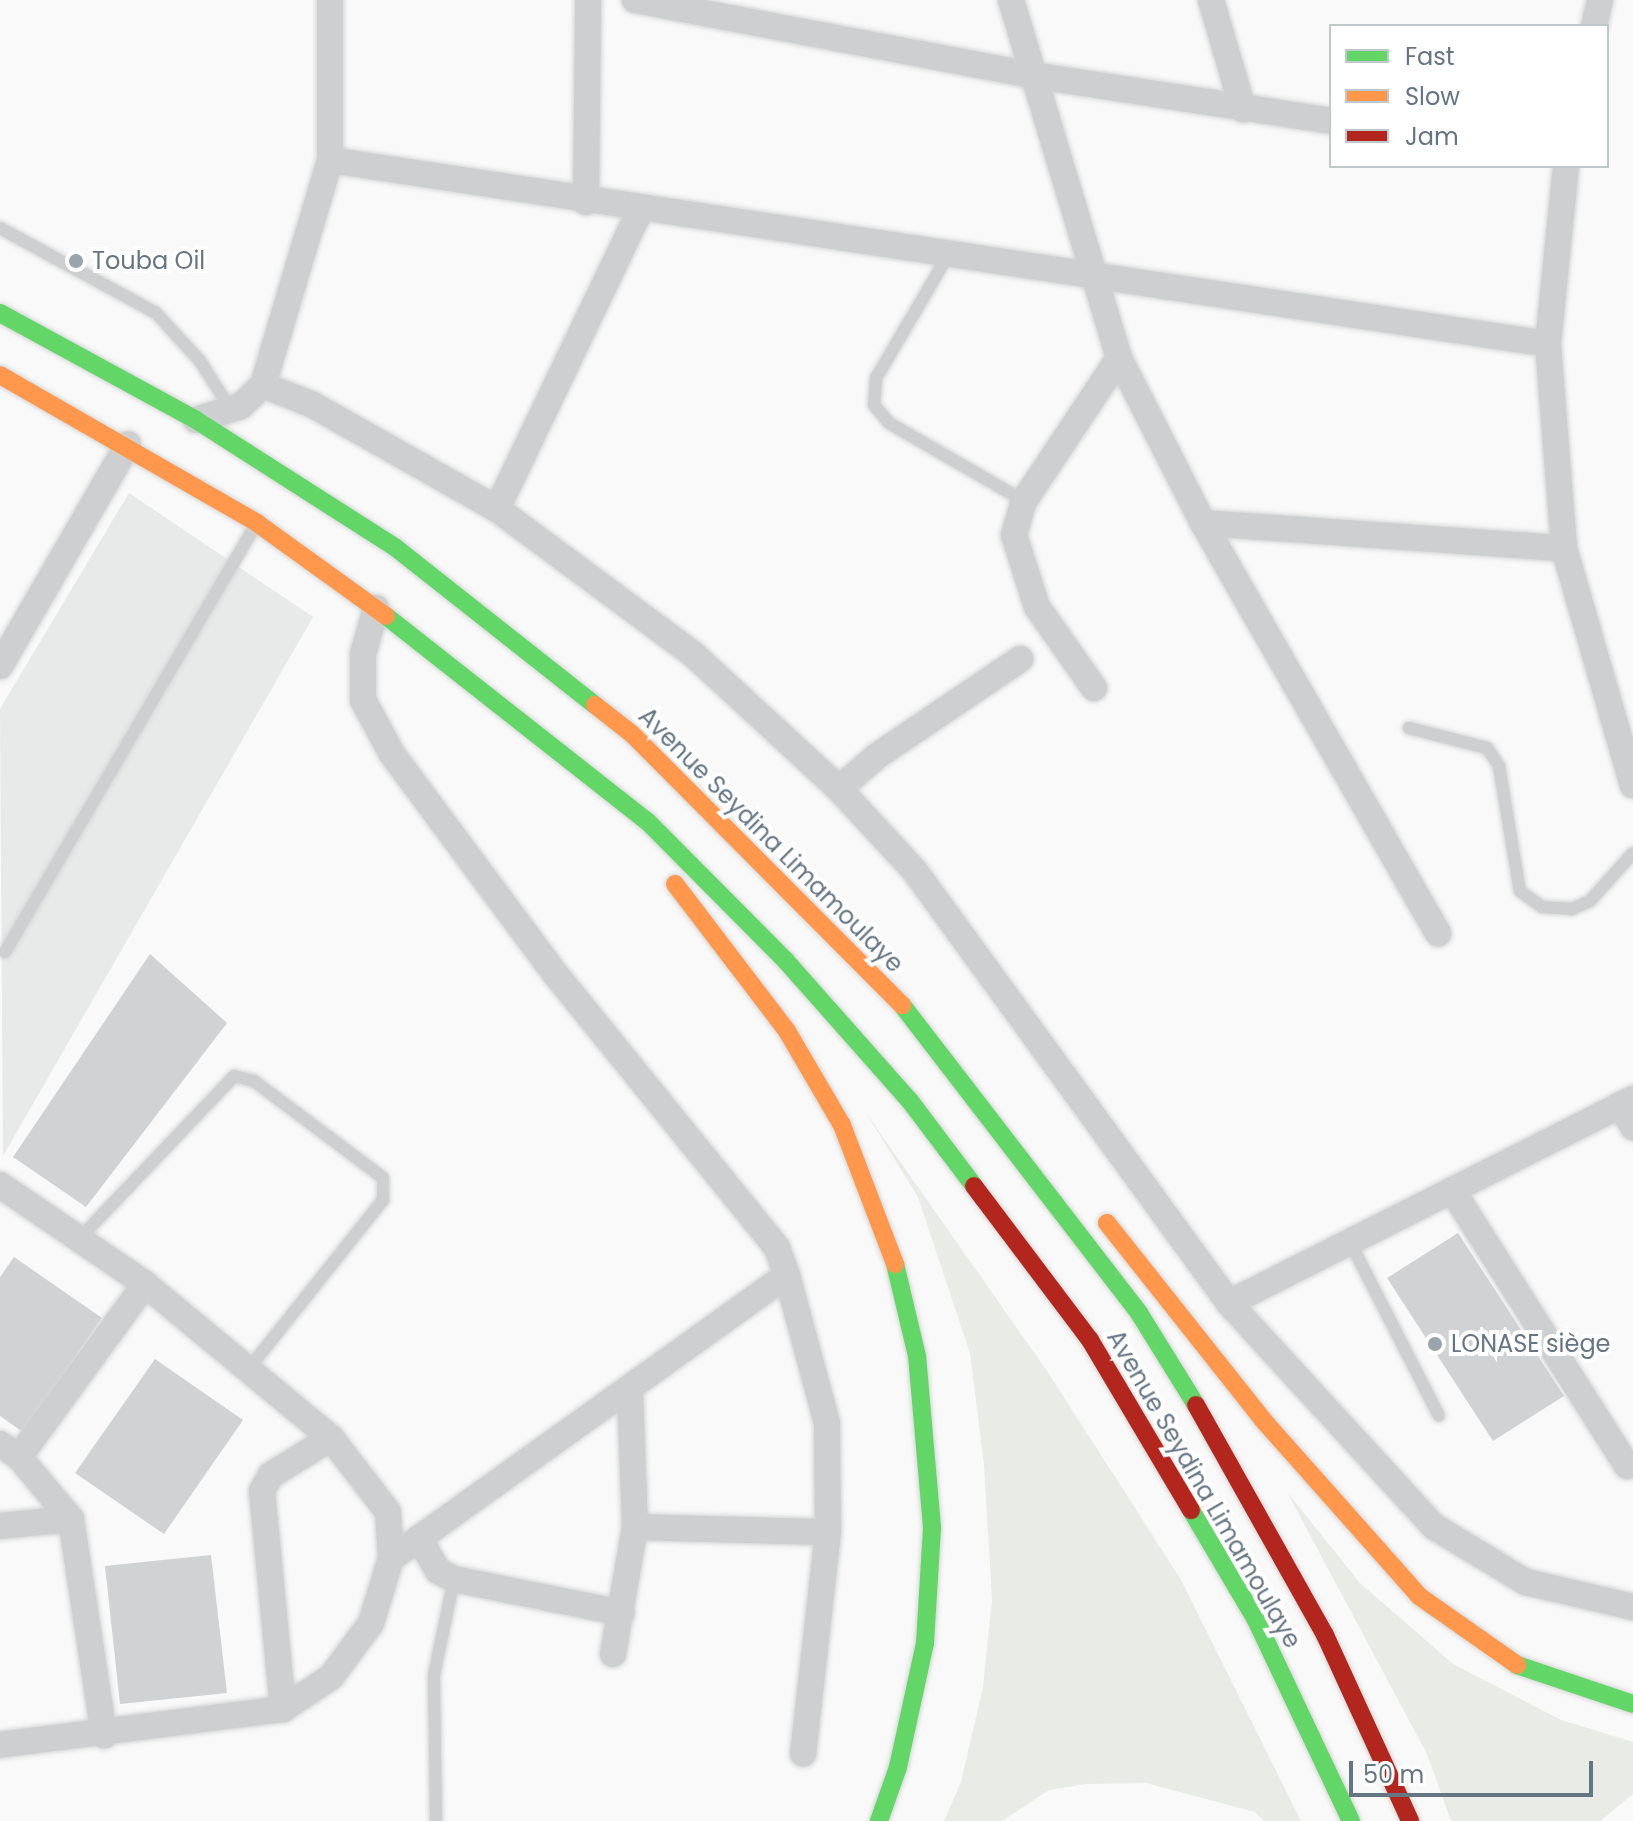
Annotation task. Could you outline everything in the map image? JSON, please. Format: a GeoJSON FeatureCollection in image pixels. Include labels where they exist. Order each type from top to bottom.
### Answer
{"type":"FeatureCollection","features":[{"type":"Feature","properties":{"kind":"highway","name":"Avenue Seydina Limamoulaye"},"geometry":{"type":"LineString","coordinates":[[0,313],[196,420],[396,548],[539,656],[728,824],[886,984],[1139,1313],[1242,1480],[1325,1635],[1410,1821]]}},
{"type":"Feature","properties":{"kind":"highway","name":"Avenue Seydina Limamoulaye"},"geometry":{"type":"LineString","coordinates":[[0,375],[128,444],[257,523],[376,608],[648,822],[786,961],[910,1101],[998,1213],[1090,1340],[1178,1482],[1256,1620],[1351,1821]]}},
{"type":"Feature","properties":{"kind":"highway"},"geometry":{"type":"LineString","coordinates":[[522,722],[620,825]]}},
{"type":"Feature","properties":{"kind":"highway"},"geometry":{"type":"LineString","coordinates":[[663,871],[749,978],[821,1084],[863,1174],[890,1248],[917,1356],[932,1527],[925,1643],[898,1767],[879,1821]]}},
{"type":"Feature","properties":{"kind":"highway"},"geometry":{"type":"LineString","coordinates":[[886,984],[1019,1123]]}},
{"type":"Feature","properties":{"kind":"highway"},"geometry":{"type":"LineString","coordinates":[[1089,1202],[1263,1420],[1419,1596],[1518,1666],[1633,1704]]}},
{"type":"Feature","properties":{"kind":"street"},"geometry":{"type":"LineString","coordinates":[[196,420],[249,402],[263,385],[330,160],[330,0]]}},
{"type":"Feature","properties":{"kind":"street"},"geometry":{"type":"LineString","coordinates":[[586,202],[588,0]]}},
{"type":"Feature","properties":{"kind":"street"},"geometry":{"type":"LineString","coordinates":[[635,0],[1032,75],[1329,121]]}},
{"type":"Feature","properties":{"kind":"street"},"geometry":{"type":"LineString","coordinates":[[1011,0],[1090,271],[1119,358],[1203,523],[1438,933]]}},
{"type":"Feature","properties":{"kind":"street"},"geometry":{"type":"LineString","coordinates":[[1211,0],[1243,109]]}},
{"type":"Feature","properties":{"kind":"street"},"geometry":{"type":"LineString","coordinates":[[1594,24],[1600,0]]}},
{"type":"Feature","properties":{"kind":"street"},"geometry":{"type":"LineString","coordinates":[[330,160],[640,210],[1090,271],[1548,344]]}},
{"type":"Feature","properties":{"kind":"street"},"geometry":{"type":"LineString","coordinates":[[1566,168],[1548,344],[1564,548],[1633,785]]}},
{"type":"Feature","properties":{"kind":"street"},"geometry":{"type":"LineString","coordinates":[[497,509],[640,210]]}},
{"type":"Feature","properties":{"kind":"street"},"geometry":{"type":"LineString","coordinates":[[1094,688],[1037,607],[1019,562],[1014,535],[1024,501],[1119,358]]}},
{"type":"Feature","properties":{"kind":"street"},"geometry":{"type":"LineString","coordinates":[[263,385],[313,405],[497,509],[694,655],[839,789],[914,870],[1229,1303],[1433,1526],[1526,1582],[1633,1607]]}},
{"type":"Feature","properties":{"kind":"street"},"geometry":{"type":"LineString","coordinates":[[0,666],[128,444]]}},
{"type":"Feature","properties":{"kind":"street"},"geometry":{"type":"LineString","coordinates":[[1203,523],[1564,548]]}},
{"type":"Feature","properties":{"kind":"street"},"geometry":{"type":"LineString","coordinates":[[376,608],[363,654],[363,700],[392,754],[557,976],[777,1248],[827,1423],[828,1532],[803,1754]]}},
{"type":"Feature","properties":{"kind":"street"},"geometry":{"type":"LineString","coordinates":[[839,789],[877,756],[1020,659]]}},
{"type":"Feature","properties":{"kind":"street"},"geometry":{"type":"LineString","coordinates":[[1229,1303],[1452,1190],[1629,1110]]}},
{"type":"Feature","properties":{"kind":"street"},"geometry":{"type":"LineString","coordinates":[[1452,1190],[1627,1466]]}},
{"type":"Feature","properties":{"kind":"street"},"geometry":{"type":"LineString","coordinates":[[0,1745],[104,1735],[283,1709],[331,1677],[371,1623],[391,1558],[388,1512],[331,1438],[145,1284],[79,1239],[4,1194]]}},
{"type":"Feature","properties":{"kind":"street"},"geometry":{"type":"LineString","coordinates":[[391,1558],[787,1275]]}},
{"type":"Feature","properties":{"kind":"street"},"geometry":{"type":"LineString","coordinates":[[104,1735],[71,1519],[10,1451],[145,1284]]}},
{"type":"Feature","properties":{"kind":"street"},"geometry":{"type":"LineString","coordinates":[[613,1654],[635,1527],[630,1389]]}},
{"type":"Feature","properties":{"kind":"street"},"geometry":{"type":"LineString","coordinates":[[283,1709],[262,1491],[271,1475],[331,1438]]}},
{"type":"Feature","properties":{"kind":"street"},"geometry":{"type":"LineString","coordinates":[[0,1526],[71,1519]]}},
{"type":"Feature","properties":{"kind":"street"},"geometry":{"type":"LineString","coordinates":[[635,1527],[828,1532]]}},
{"type":"Feature","properties":{"kind":"street"},"geometry":{"type":"LineString","coordinates":[[419,1538],[438,1571],[454,1579],[622,1613]]}},
{"type":"Feature","properties":{"kind":"lane"},"geometry":{"type":"LineString","coordinates":[[0,228],[156,313],[200,361],[231,410]]}},
{"type":"Feature","properties":{"kind":"lane"},"geometry":{"type":"LineString","coordinates":[[950,252],[876,378],[874,405],[889,423],[1024,501]]}},
{"type":"Feature","properties":{"kind":"lane"},"geometry":{"type":"LineString","coordinates":[[5,952],[257,523]]}},
{"type":"Feature","properties":{"kind":"lane"},"geometry":{"type":"LineString","coordinates":[[1409,728],[1487,748],[1499,766],[1520,891],[1542,907],[1572,909],[1590,901],[1633,853]]}},
{"type":"Feature","properties":{"kind":"lane"},"geometry":{"type":"LineString","coordinates":[[79,1239],[234,1076],[254,1081],[383,1178],[383,1200],[248,1370]]}},
{"type":"Feature","properties":{"kind":"lane"},"geometry":{"type":"LineString","coordinates":[[1350,1242],[1439,1416]]}},
{"type":"Feature","properties":{"kind":"lane"},"geometry":{"type":"LineString","coordinates":[[436,1821],[434,1675],[454,1579]]}},
{"type":"Feature","properties":{"kind":"shaded area"},"geometry":{"type":"Polygon","coordinates":[[[129,493],[313,617],[3,1156],[0,709],[129,493]]]}},
{"type":"Feature","properties":{"kind":"shaded area"},"geometry":{"type":"Polygon","coordinates":[[[866,1113],[1047,1371],[1180,1578],[1301,1821],[1264,1821],[1255,1812],[1146,1783],[1085,1784],[1049,1790],[1002,1821],[944,1821],[961,1782],[983,1687],[992,1600],[984,1465],[970,1353],[918,1197],[866,1113]]]}},
{"type":"Feature","properties":{"kind":"shaded area"},"geometry":{"type":"Polygon","coordinates":[[[1287,1492],[1360,1583],[1453,1664],[1561,1720],[1633,1742],[1633,1794],[1600,1821],[1451,1821],[1427,1754],[1287,1492]]]}},
{"type":"Feature","properties":{"kind":"building"},"geometry":{"type":"Polygon","coordinates":[[[150,954],[227,1023],[86,1207],[13,1157],[150,954]]]}},
{"type":"Feature","properties":{"kind":"building"},"geometry":{"type":"Polygon","coordinates":[[[1458,1233],[1564,1396],[1493,1441],[1387,1278],[1458,1233]]]}},
{"type":"Feature","properties":{"kind":"building"},"geometry":{"type":"Polygon","coordinates":[[[14,1257],[102,1318],[23,1432],[0,1416],[0,1277],[14,1257]]]}},
{"type":"Feature","properties":{"kind":"building"},"geometry":{"type":"Polygon","coordinates":[[[155,1359],[243,1420],[164,1534],[75,1473],[155,1359]]]}},
{"type":"Feature","properties":{"kind":"building"},"geometry":{"type":"Polygon","coordinates":[[[211,1555],[227,1693],[120,1704],[105,1566],[211,1555]]]}},
{"type":"Feature","properties":{"kind":"traffic: fast"},"geometry":{"type":"LineString","coordinates":[[0,313],[196,420],[396,548],[595,705]]}},
{"type":"Feature","properties":{"kind":"traffic: fast"},"geometry":{"type":"LineString","coordinates":[[386,616],[648,822],[786,961],[910,1101],[974,1186]]}},
{"type":"Feature","properties":{"kind":"traffic: fast"},"geometry":{"type":"LineString","coordinates":[[902,1005],[1139,1313],[1196,1405]]}},
{"type":"Feature","properties":{"kind":"traffic: fast"},"geometry":{"type":"LineString","coordinates":[[879,1821],[898,1767],[925,1643],[932,1527],[917,1356],[895,1264]]}},
{"type":"Feature","properties":{"kind":"traffic: fast"},"geometry":{"type":"LineString","coordinates":[[1191,1510],[1256,1620],[1351,1821]]}},
{"type":"Feature","properties":{"kind":"traffic: fast"},"geometry":{"type":"LineString","coordinates":[[1517,1665],[1633,1704]]}},
{"type":"Feature","properties":{"kind":"traffic: slow"},"geometry":{"type":"LineString","coordinates":[[0,375],[257,523],[386,616]]}},
{"type":"Feature","properties":{"kind":"traffic: slow"},"geometry":{"type":"LineString","coordinates":[[595,705],[632,734],[902,1005]]}},
{"type":"Feature","properties":{"kind":"traffic: slow"},"geometry":{"type":"LineString","coordinates":[[675,884],[787,1031],[842,1125],[895,1264]]}},
{"type":"Feature","properties":{"kind":"traffic: slow"},"geometry":{"type":"LineString","coordinates":[[1107,1223],[1263,1420],[1419,1596],[1517,1665]]}},
{"type":"Feature","properties":{"kind":"traffic: jam"},"geometry":{"type":"LineString","coordinates":[[974,1186],[1090,1340],[1191,1510]]}},
{"type":"Feature","properties":{"kind":"traffic: jam"},"geometry":{"type":"LineString","coordinates":[[1196,1405],[1325,1635],[1410,1821]]}},
{"type":"Feature","properties":{"kind":"place","name":"Touba Oil"},"geometry":{"type":"Point","coordinates":[76,261]}},
{"type":"Feature","properties":{"kind":"place","name":"LONASE siège"},"geometry":{"type":"Point","coordinates":[1435,1344]}}]}
